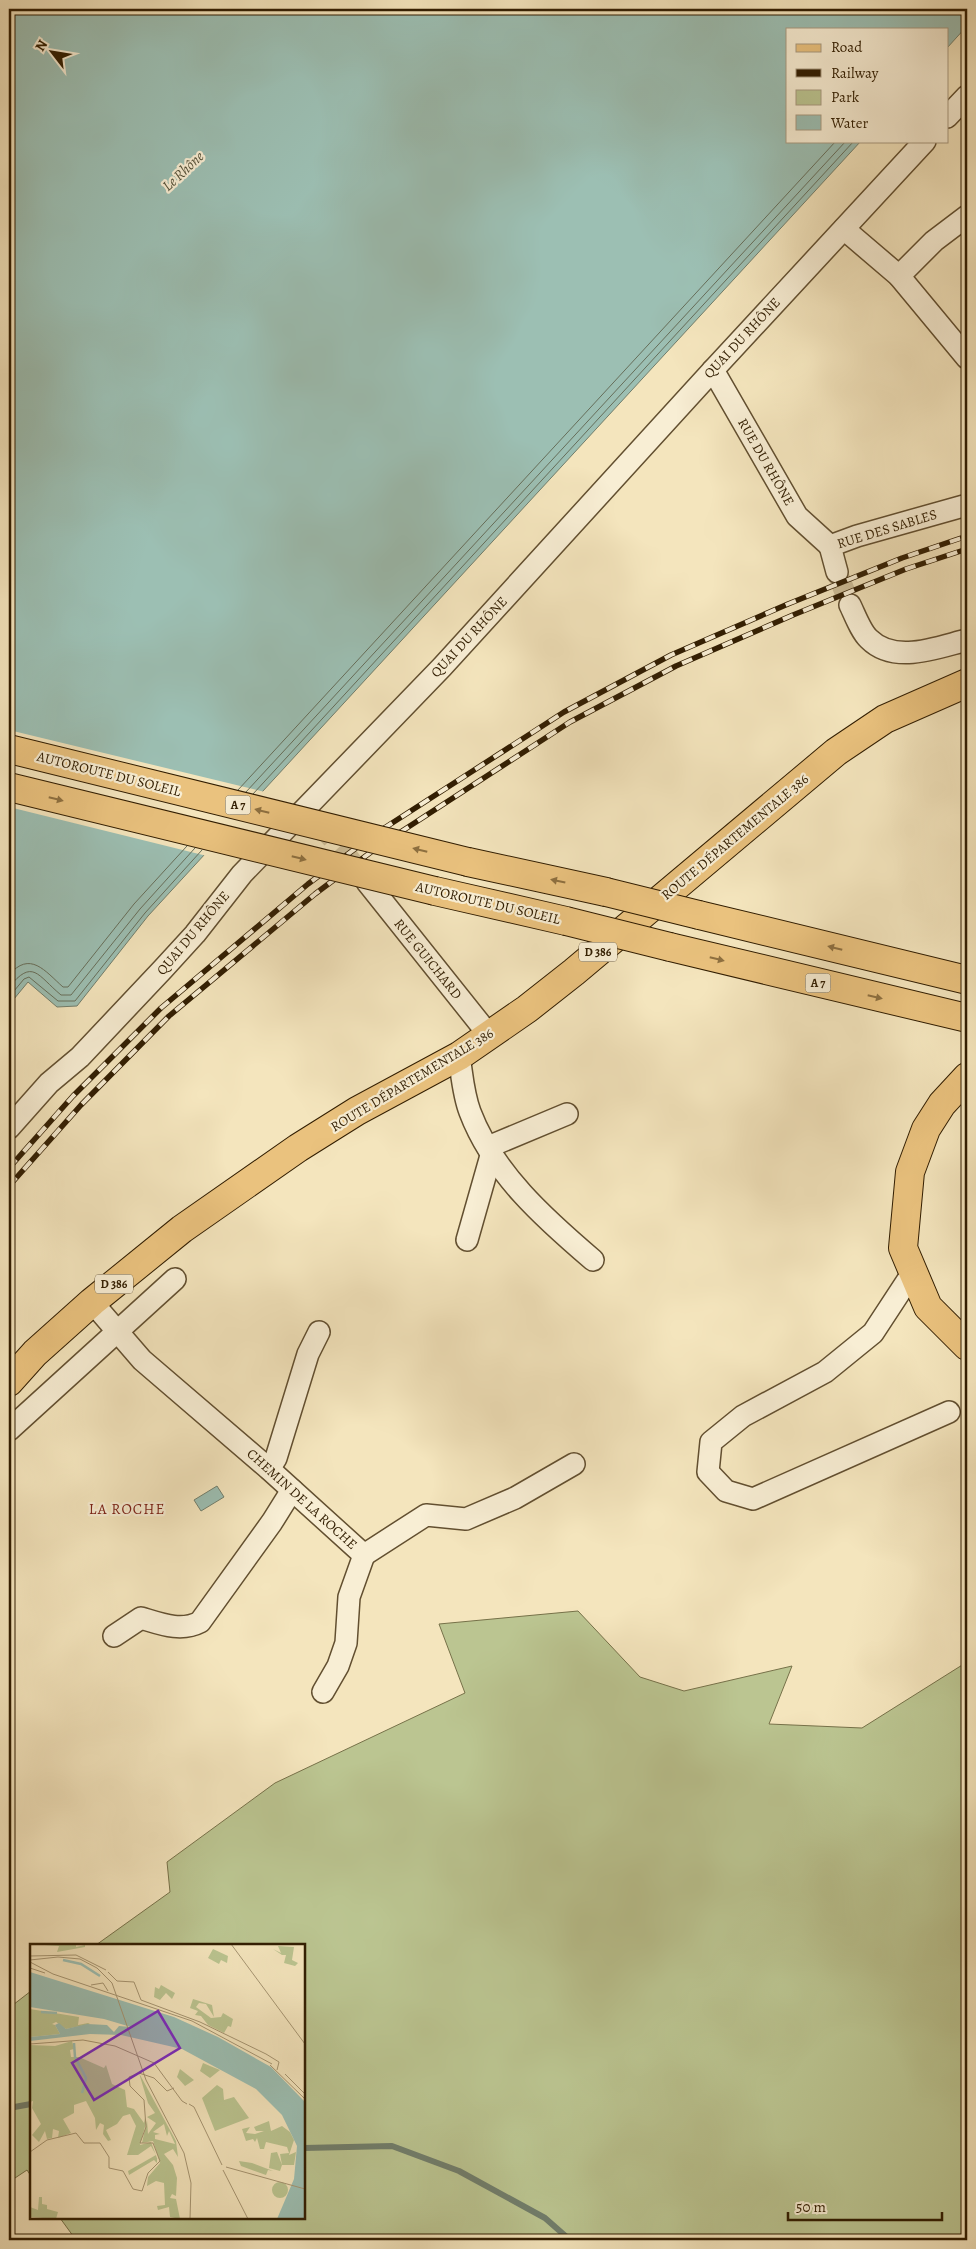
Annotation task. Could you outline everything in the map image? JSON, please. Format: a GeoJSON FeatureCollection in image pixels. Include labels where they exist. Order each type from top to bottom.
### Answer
{"type":"FeatureCollection","features":[{"type":"Feature","properties":{"kind":"main road","name":"ROUTE DÉPARTEMENTALE 386"},"geometry":{"type":"LineString","coordinates":[[9,1382],[35,1353],[92,1302],[182,1229],[273,1164],[357,1111],[459,1056],[489,1035],[574,972],[836,752],[885,719],[967,683]]}},
{"type":"Feature","properties":{"kind":"main road","name":"AUTOROUTE DU SOLEIL"},"geometry":{"type":"LineString","coordinates":[[9,750],[468,862],[606,892],[967,980]]}},
{"type":"Feature","properties":{"kind":"main road","name":"AUTOROUTE DU SOLEIL"},"geometry":{"type":"LineString","coordinates":[[9,787],[967,1018]]}},
{"type":"Feature","properties":{"kind":"main road"},"geometry":{"type":"LineString","coordinates":[[964,1080],[942,1104],[926,1129],[910,1172],[903,1248],[928,1306],[967,1346]]}},
{"type":"Feature","properties":{"kind":"street"},"geometry":{"type":"LineString","coordinates":[[948,116],[967,96]]}},
{"type":"Feature","properties":{"kind":"street","name":"QUAI DU RHÔNE"},"geometry":{"type":"LineString","coordinates":[[9,1128],[49,1083],[80,1057],[176,955],[242,874],[310,814],[713,370],[924,142]]}},
{"type":"Feature","properties":{"kind":"street"},"geometry":{"type":"LineString","coordinates":[[898,276],[934,241],[967,216]]}},
{"type":"Feature","properties":{"kind":"street"},"geometry":{"type":"LineString","coordinates":[[844,229],[898,276],[967,358]]}},
{"type":"Feature","properties":{"kind":"street","name":"RUE DU RHÔNE"},"geometry":{"type":"LineString","coordinates":[[713,370],[797,516],[830,546]]}},
{"type":"Feature","properties":{"kind":"street","name":"RUE DES SABLES"},"geometry":{"type":"LineString","coordinates":[[837,572],[830,546],[857,536],[967,505]]}},
{"type":"Feature","properties":{"kind":"street"},"geometry":{"type":"LineString","coordinates":[[850,605],[868,639],[886,649],[909,653],[967,640]]}},
{"type":"Feature","properties":{"kind":"street","name":"RUE GUICHARD"},"geometry":{"type":"LineString","coordinates":[[367,882],[489,1035]]}},
{"type":"Feature","properties":{"kind":"street"},"geometry":{"type":"LineString","coordinates":[[459,1056],[470,1112],[490,1150],[521,1193],[556,1228],[593,1260]]}},
{"type":"Feature","properties":{"kind":"street"},"geometry":{"type":"LineString","coordinates":[[490,1150],[567,1114]]}},
{"type":"Feature","properties":{"kind":"street"},"geometry":{"type":"LineString","coordinates":[[467,1240],[490,1150]]}},
{"type":"Feature","properties":{"kind":"street"},"geometry":{"type":"LineString","coordinates":[[913,1272],[873,1333],[825,1372],[742,1416],[711,1442],[708,1472],[726,1491],[753,1499],[949,1412]]}},
{"type":"Feature","properties":{"kind":"street"},"geometry":{"type":"LineString","coordinates":[[9,1430],[175,1279]]}},
{"type":"Feature","properties":{"kind":"street","name":"CHEMIN DE LA ROCHE"},"geometry":{"type":"LineString","coordinates":[[92,1302],[142,1360],[270,1469],[364,1555],[426,1515],[466,1519],[515,1498],[574,1464]]}},
{"type":"Feature","properties":{"kind":"street"},"geometry":{"type":"LineString","coordinates":[[270,1469],[276,1458],[308,1354],[319,1332]]}},
{"type":"Feature","properties":{"kind":"street"},"geometry":{"type":"LineString","coordinates":[[114,1636],[141,1618],[174,1627],[191,1627],[200,1622],[272,1522],[292,1490]]}},
{"type":"Feature","properties":{"kind":"street"},"geometry":{"type":"LineString","coordinates":[[323,1692],[338,1666],[346,1643],[349,1598],[364,1555]]}},
{"type":"Feature","properties":{"kind":"green space"},"geometry":{"type":"Polygon","coordinates":[[[578,1611],[640,1677],[684,1691],[792,1666],[769,1724],[862,1728],[967,1662],[967,2240],[76,2240],[61,2219],[305,2219],[305,1944],[97,1944],[170,1892],[167,1862],[275,1783],[465,1693],[439,1624],[578,1611]]]}},
{"type":"Feature","properties":{"kind":"green space"},"geometry":{"type":"Polygon","coordinates":[[[30,1992],[30,2174],[27,2170],[9,2182],[9,2008],[30,1992]]]}},
{"type":"Feature","properties":{"kind":"water","name":"Le Rhône"},"geometry":{"type":"Polygon","coordinates":[[[9,9],[967,9],[967,26],[948,47],[948,28],[786,28],[786,142],[860,142],[148,916],[77,1006],[57,1007],[28,982],[9,1005],[9,9]]]}},
{"type":"Feature","properties":{"kind":"water"},"geometry":{"type":"Polygon","coordinates":[[[217,1486],[224,1497],[201,1511],[194,1500],[217,1486]]]}},
{"type":"Feature","properties":{"kind":"pier"},"geometry":{"type":"Polygon","coordinates":[[[9,730],[265,792],[207,856],[9,807],[9,730]]]}},
{"type":"Feature","properties":{"kind":"waterway"},"geometry":{"type":"LineString","coordinates":[[9,2108],[30,2104]]}},
{"type":"Feature","properties":{"kind":"waterway"},"geometry":{"type":"LineString","coordinates":[[305,2148],[392,2146],[459,2171],[545,2218],[570,2240]]}},
{"type":"Feature","properties":{"kind":"tunnel"},"geometry":{"type":"LineString","coordinates":[[837,572],[850,605]]}},
{"type":"Feature","properties":{"kind":"tunnel"},"geometry":{"type":"LineString","coordinates":[[318,823],[342,849],[364,878]]}},
{"type":"Feature","properties":{"kind":"railway"},"geometry":{"type":"LineString","coordinates":[[9,1168],[73,1096],[161,1008],[308,884],[372,836],[564,712],[671,655],[788,604],[902,558],[967,536]]}},
{"type":"Feature","properties":{"kind":"railway"},"geometry":{"type":"LineString","coordinates":[[9,1186],[81,1105],[169,1016],[315,894],[379,846],[570,722],[676,666],[793,615],[906,569],[967,549]]}},
{"type":"Feature","properties":{"kind":"district","name":"LA ROCHE"},"geometry":{"type":"Point","coordinates":[127,1509]}}]}
